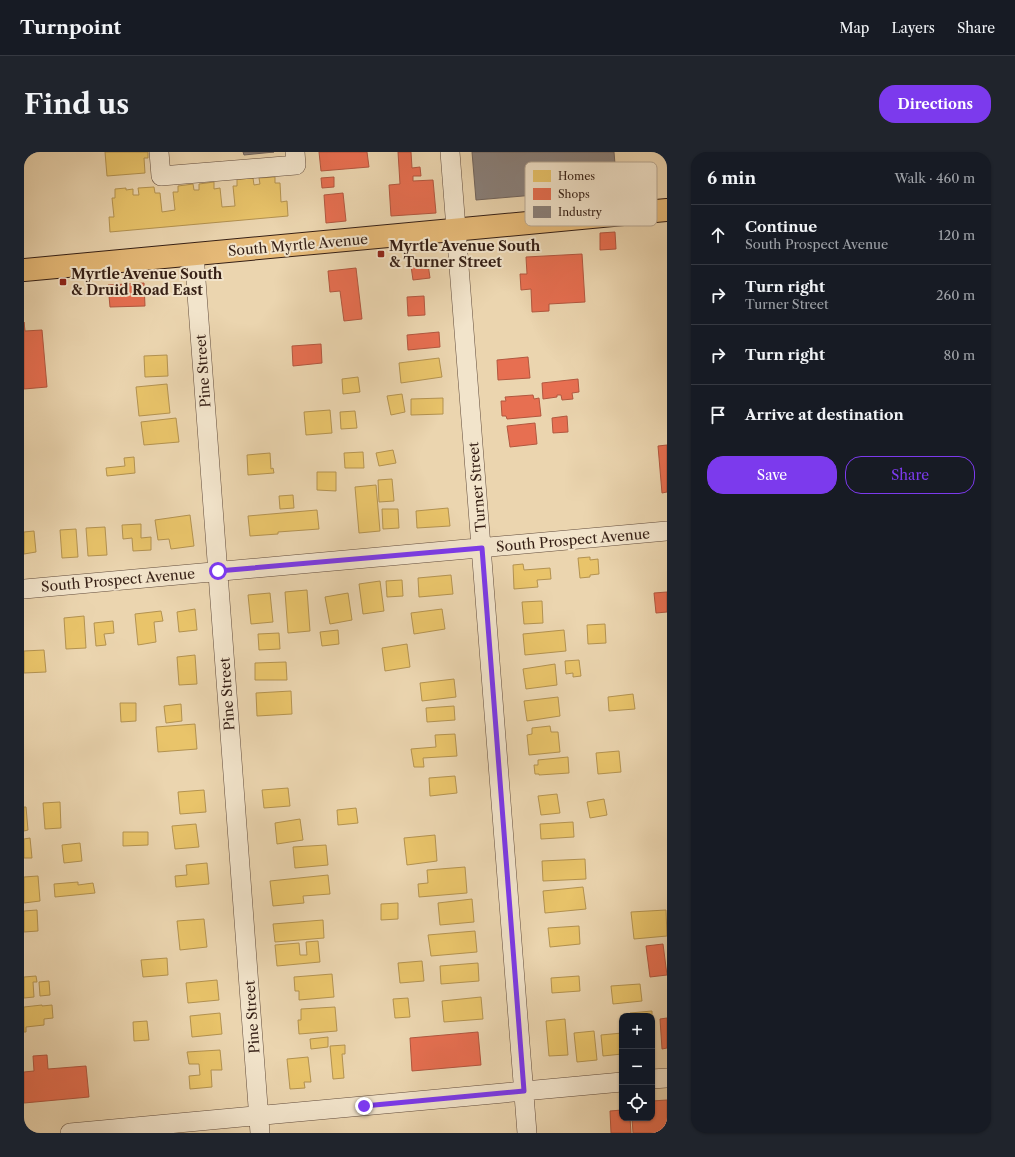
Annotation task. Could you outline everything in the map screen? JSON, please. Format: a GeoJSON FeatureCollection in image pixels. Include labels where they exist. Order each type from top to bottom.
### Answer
{"type":"FeatureCollection","features":[{"type":"Feature","properties":{"kind":"main road","name":"South Myrtle Avenue"},"geometry":{"type":"LineString","coordinates":[[657,211],[667,210]]}},
{"type":"Feature","properties":{"kind":"main road","name":"South Myrtle Avenue"},"geometry":{"type":"LineString","coordinates":[[24,270],[525,223]]}},
{"type":"Feature","properties":{"kind":"street"},"geometry":{"type":"LineString","coordinates":[[159,152],[161,176],[296,164],[295,152]]}},
{"type":"Feature","properties":{"kind":"street","name":"Turner Street"},"geometry":{"type":"LineString","coordinates":[[450,152],[527,1133]]}},
{"type":"Feature","properties":{"kind":"street","name":"Pine Street"},"geometry":{"type":"LineString","coordinates":[[194,254],[260,1124]]}},
{"type":"Feature","properties":{"kind":"street","name":"South Prospect Avenue"},"geometry":{"type":"LineString","coordinates":[[24,589],[667,531]]}},
{"type":"Feature","properties":{"kind":"street"},"geometry":{"type":"LineString","coordinates":[[655,1079],[667,1078]]}},
{"type":"Feature","properties":{"kind":"street"},"geometry":{"type":"LineString","coordinates":[[70,1133],[260,1124],[524,1091],[619,1082]]}},
{"type":"Feature","properties":{"kind":"building: Homes"},"geometry":{"type":"Polygon","coordinates":[[[105,152],[148,152],[148,158],[144,158],[145,173],[107,176],[105,152]]]}},
{"type":"Feature","properties":{"kind":"building: Homes"},"geometry":{"type":"Polygon","coordinates":[[[275,177],[275,183],[280,183],[281,202],[287,201],[288,216],[110,232],[109,217],[114,217],[112,198],[115,198],[115,189],[133,189],[133,195],[139,195],[138,188],[154,187],[155,193],[160,193],[162,212],[175,210],[173,192],[178,192],[178,186],[193,184],[194,190],[199,190],[199,184],[214,182],[214,189],[220,188],[222,207],[235,206],[233,186],[237,186],[237,179],[253,178],[254,185],[260,184],[259,178],[275,177]]]}},
{"type":"Feature","properties":{"kind":"building: Homes"},"geometry":{"type":"Polygon","coordinates":[[[167,355],[168,376],[145,377],[144,356],[167,355]]]}},
{"type":"Feature","properties":{"kind":"building: Homes"},"geometry":{"type":"Polygon","coordinates":[[[439,358],[442,377],[401,383],[399,363],[439,358]]]}},
{"type":"Feature","properties":{"kind":"building: Homes"},"geometry":{"type":"Polygon","coordinates":[[[358,377],[360,392],[343,394],[342,379],[358,377]]]}},
{"type":"Feature","properties":{"kind":"building: Homes"},"geometry":{"type":"Polygon","coordinates":[[[167,384],[170,413],[139,416],[136,387],[167,384]]]}},
{"type":"Feature","properties":{"kind":"building: Homes"},"geometry":{"type":"Polygon","coordinates":[[[402,394],[405,412],[391,415],[387,396],[402,394]]]}},
{"type":"Feature","properties":{"kind":"building: Homes"},"geometry":{"type":"Polygon","coordinates":[[[443,398],[443,414],[411,415],[411,399],[443,398]]]}},
{"type":"Feature","properties":{"kind":"building: Homes"},"geometry":{"type":"Polygon","coordinates":[[[330,410],[332,433],[306,435],[304,412],[330,410]]]}},
{"type":"Feature","properties":{"kind":"building: Homes"},"geometry":{"type":"Polygon","coordinates":[[[355,411],[357,428],[341,429],[340,412],[355,411]]]}},
{"type":"Feature","properties":{"kind":"building: Homes"},"geometry":{"type":"Polygon","coordinates":[[[176,418],[179,442],[144,445],[141,422],[176,418]]]}},
{"type":"Feature","properties":{"kind":"building: Homes"},"geometry":{"type":"Polygon","coordinates":[[[393,450],[396,463],[379,466],[376,453],[393,450]]]}},
{"type":"Feature","properties":{"kind":"building: Homes"},"geometry":{"type":"Polygon","coordinates":[[[363,452],[364,468],[345,468],[344,453],[363,452]]]}},
{"type":"Feature","properties":{"kind":"building: Homes"},"geometry":{"type":"Polygon","coordinates":[[[270,453],[271,469],[273,468],[274,473],[248,475],[247,455],[270,453]]]}},
{"type":"Feature","properties":{"kind":"building: Homes"},"geometry":{"type":"Polygon","coordinates":[[[134,457],[135,473],[107,476],[106,468],[125,466],[124,458],[134,457]]]}},
{"type":"Feature","properties":{"kind":"building: Homes"},"geometry":{"type":"Polygon","coordinates":[[[317,472],[336,472],[336,491],[317,490],[317,472]]]}},
{"type":"Feature","properties":{"kind":"building: Homes"},"geometry":{"type":"Polygon","coordinates":[[[392,479],[394,501],[379,502],[378,480],[392,479]]]}},
{"type":"Feature","properties":{"kind":"building: Homes"},"geometry":{"type":"Polygon","coordinates":[[[376,485],[380,531],[359,533],[355,487],[376,485]]]}},
{"type":"Feature","properties":{"kind":"building: Homes"},"geometry":{"type":"Polygon","coordinates":[[[293,495],[294,508],[280,509],[279,496],[293,495]]]}},
{"type":"Feature","properties":{"kind":"building: Homes"},"geometry":{"type":"Polygon","coordinates":[[[448,508],[450,526],[417,528],[416,511],[448,508]]]}},
{"type":"Feature","properties":{"kind":"building: Homes"},"geometry":{"type":"Polygon","coordinates":[[[382,509],[398,509],[399,528],[383,529],[382,509]]]}},
{"type":"Feature","properties":{"kind":"building: Homes"},"geometry":{"type":"Polygon","coordinates":[[[317,510],[319,529],[250,536],[248,516],[317,510]]]}},
{"type":"Feature","properties":{"kind":"building: Homes"},"geometry":{"type":"Polygon","coordinates":[[[190,515],[194,546],[171,549],[169,539],[158,540],[155,520],[190,515]]]}},
{"type":"Feature","properties":{"kind":"building: Homes"},"geometry":{"type":"Polygon","coordinates":[[[141,524],[141,538],[151,537],[151,550],[133,551],[132,538],[123,539],[122,525],[141,524]]]}},
{"type":"Feature","properties":{"kind":"building: Homes"},"geometry":{"type":"Polygon","coordinates":[[[105,527],[107,555],[88,556],[86,528],[105,527]]]}},
{"type":"Feature","properties":{"kind":"building: Homes"},"geometry":{"type":"Polygon","coordinates":[[[76,529],[78,557],[62,558],[60,530],[76,529]]]}},
{"type":"Feature","properties":{"kind":"building: Homes"},"geometry":{"type":"Polygon","coordinates":[[[34,531],[36,552],[24,554],[24,532],[34,531]]]}},
{"type":"Feature","properties":{"kind":"building: Homes"},"geometry":{"type":"Polygon","coordinates":[[[590,557],[590,560],[598,559],[599,574],[580,578],[578,558],[590,557]]]}},
{"type":"Feature","properties":{"kind":"building: Homes"},"geometry":{"type":"Polygon","coordinates":[[[523,564],[524,570],[550,568],[551,579],[537,580],[538,587],[514,589],[513,565],[523,564]]]}},
{"type":"Feature","properties":{"kind":"building: Homes"},"geometry":{"type":"Polygon","coordinates":[[[451,575],[453,594],[419,597],[418,578],[451,575]]]}},
{"type":"Feature","properties":{"kind":"building: Homes"},"geometry":{"type":"Polygon","coordinates":[[[402,580],[403,596],[387,597],[386,581],[402,580]]]}},
{"type":"Feature","properties":{"kind":"building: Homes"},"geometry":{"type":"Polygon","coordinates":[[[380,581],[384,611],[363,614],[359,584],[380,581]]]}},
{"type":"Feature","properties":{"kind":"building: Homes"},"geometry":{"type":"Polygon","coordinates":[[[307,590],[310,631],[288,633],[285,592],[307,590]]]}},
{"type":"Feature","properties":{"kind":"building: Homes"},"geometry":{"type":"Polygon","coordinates":[[[270,593],[273,622],[251,624],[248,595],[270,593]]]}},
{"type":"Feature","properties":{"kind":"building: Homes"},"geometry":{"type":"Polygon","coordinates":[[[348,593],[352,620],[330,624],[325,597],[348,593]]]}},
{"type":"Feature","properties":{"kind":"building: Homes"},"geometry":{"type":"Polygon","coordinates":[[[542,601],[543,623],[524,624],[522,602],[542,601]]]}},
{"type":"Feature","properties":{"kind":"building: Homes"},"geometry":{"type":"Polygon","coordinates":[[[195,609],[197,630],[179,632],[177,612],[195,609]]]}},
{"type":"Feature","properties":{"kind":"building: Homes"},"geometry":{"type":"Polygon","coordinates":[[[442,609],[445,629],[414,634],[411,613],[442,609]]]}},
{"type":"Feature","properties":{"kind":"building: Homes"},"geometry":{"type":"Polygon","coordinates":[[[161,611],[163,621],[154,622],[156,642],[138,645],[135,614],[161,611]]]}},
{"type":"Feature","properties":{"kind":"building: Homes"},"geometry":{"type":"Polygon","coordinates":[[[84,616],[86,648],[66,649],[64,618],[84,616]]]}},
{"type":"Feature","properties":{"kind":"building: Homes"},"geometry":{"type":"Polygon","coordinates":[[[113,621],[114,633],[104,634],[106,645],[96,646],[94,623],[113,621]]]}},
{"type":"Feature","properties":{"kind":"building: Homes"},"geometry":{"type":"Polygon","coordinates":[[[605,624],[606,643],[588,644],[587,625],[605,624]]]}},
{"type":"Feature","properties":{"kind":"building: Homes"},"geometry":{"type":"Polygon","coordinates":[[[338,630],[339,644],[322,646],[320,632],[338,630]]]}},
{"type":"Feature","properties":{"kind":"building: Homes"},"geometry":{"type":"Polygon","coordinates":[[[564,630],[566,651],[525,655],[523,634],[564,630]]]}},
{"type":"Feature","properties":{"kind":"building: Homes"},"geometry":{"type":"Polygon","coordinates":[[[279,633],[280,649],[259,650],[258,634],[279,633]]]}},
{"type":"Feature","properties":{"kind":"building: Homes"},"geometry":{"type":"Polygon","coordinates":[[[407,644],[410,667],[385,671],[382,648],[407,644]]]}},
{"type":"Feature","properties":{"kind":"building: Homes"},"geometry":{"type":"Polygon","coordinates":[[[44,650],[46,672],[24,673],[24,651],[44,650]]]}},
{"type":"Feature","properties":{"kind":"building: Homes"},"geometry":{"type":"Polygon","coordinates":[[[195,655],[197,684],[179,685],[177,657],[195,655]]]}},
{"type":"Feature","properties":{"kind":"building: Homes"},"geometry":{"type":"Polygon","coordinates":[[[579,660],[581,676],[573,677],[573,673],[566,674],[565,661],[579,660]]]}},
{"type":"Feature","properties":{"kind":"building: Homes"},"geometry":{"type":"Polygon","coordinates":[[[286,662],[287,680],[255,680],[255,663],[286,662]]]}},
{"type":"Feature","properties":{"kind":"building: Homes"},"geometry":{"type":"Polygon","coordinates":[[[555,664],[557,685],[526,689],[523,669],[555,664]]]}},
{"type":"Feature","properties":{"kind":"building: Homes"},"geometry":{"type":"Polygon","coordinates":[[[454,679],[456,697],[422,701],[420,683],[454,679]]]}},
{"type":"Feature","properties":{"kind":"building: Homes"},"geometry":{"type":"Polygon","coordinates":[[[291,691],[292,714],[257,716],[256,693],[291,691]]]}},
{"type":"Feature","properties":{"kind":"building: Homes"},"geometry":{"type":"Polygon","coordinates":[[[633,694],[635,709],[609,711],[608,697],[633,694]]]}},
{"type":"Feature","properties":{"kind":"building: Homes"},"geometry":{"type":"Polygon","coordinates":[[[558,697],[560,716],[527,721],[524,701],[558,697]]]}},
{"type":"Feature","properties":{"kind":"building: Homes"},"geometry":{"type":"Polygon","coordinates":[[[120,703],[136,703],[136,721],[121,722],[120,703]]]}},
{"type":"Feature","properties":{"kind":"building: Homes"},"geometry":{"type":"Polygon","coordinates":[[[181,704],[182,721],[166,723],[164,706],[181,704]]]}},
{"type":"Feature","properties":{"kind":"building: Homes"},"geometry":{"type":"Polygon","coordinates":[[[454,706],[455,720],[427,722],[426,708],[454,706]]]}},
{"type":"Feature","properties":{"kind":"building: Homes"},"geometry":{"type":"Polygon","coordinates":[[[195,724],[197,749],[158,752],[156,727],[195,724]]]}},
{"type":"Feature","properties":{"kind":"building: Homes"},"geometry":{"type":"Polygon","coordinates":[[[550,726],[551,732],[558,732],[560,752],[529,755],[527,735],[532,734],[532,728],[550,726]]]}},
{"type":"Feature","properties":{"kind":"building: Homes"},"geometry":{"type":"Polygon","coordinates":[[[455,734],[457,756],[423,758],[424,767],[414,767],[411,749],[436,747],[435,735],[455,734]]]}},
{"type":"Feature","properties":{"kind":"building: Homes"},"geometry":{"type":"Polygon","coordinates":[[[619,751],[621,772],[598,774],[596,753],[619,751]]]}},
{"type":"Feature","properties":{"kind":"building: Homes"},"geometry":{"type":"Polygon","coordinates":[[[568,757],[569,773],[535,774],[534,765],[538,765],[538,760],[568,757]]]}},
{"type":"Feature","properties":{"kind":"building: Homes"},"geometry":{"type":"Polygon","coordinates":[[[455,776],[457,793],[430,796],[429,778],[455,776]]]}},
{"type":"Feature","properties":{"kind":"building: Homes"},"geometry":{"type":"Polygon","coordinates":[[[288,788],[290,806],[264,808],[262,790],[288,788]]]}},
{"type":"Feature","properties":{"kind":"building: Homes"},"geometry":{"type":"Polygon","coordinates":[[[204,790],[206,812],[180,814],[178,792],[204,790]]]}},
{"type":"Feature","properties":{"kind":"building: Homes"},"geometry":{"type":"Polygon","coordinates":[[[557,794],[560,813],[541,815],[538,796],[557,794]]]}},
{"type":"Feature","properties":{"kind":"building: Homes"},"geometry":{"type":"Polygon","coordinates":[[[604,799],[607,815],[590,818],[587,802],[604,799]]]}},
{"type":"Feature","properties":{"kind":"building: Homes"},"geometry":{"type":"Polygon","coordinates":[[[60,802],[61,828],[45,829],[43,803],[60,802]]]}},
{"type":"Feature","properties":{"kind":"building: Homes"},"geometry":{"type":"Polygon","coordinates":[[[24,807],[26,807],[28,830],[24,831],[24,807]]]}},
{"type":"Feature","properties":{"kind":"building: Homes"},"geometry":{"type":"Polygon","coordinates":[[[356,808],[358,823],[338,825],[337,810],[356,808]]]}},
{"type":"Feature","properties":{"kind":"building: Homes"},"geometry":{"type":"Polygon","coordinates":[[[300,819],[303,840],[277,844],[275,823],[300,819]]]}},
{"type":"Feature","properties":{"kind":"building: Homes"},"geometry":{"type":"Polygon","coordinates":[[[573,822],[574,837],[541,839],[540,824],[573,822]]]}},
{"type":"Feature","properties":{"kind":"building: Homes"},"geometry":{"type":"Polygon","coordinates":[[[196,824],[199,847],[175,849],[172,826],[196,824]]]}},
{"type":"Feature","properties":{"kind":"building: Homes"},"geometry":{"type":"Polygon","coordinates":[[[123,832],[148,832],[148,845],[123,846],[123,832]]]}},
{"type":"Feature","properties":{"kind":"building: Homes"},"geometry":{"type":"Polygon","coordinates":[[[435,835],[437,861],[407,865],[404,838],[435,835]]]}},
{"type":"Feature","properties":{"kind":"building: Homes"},"geometry":{"type":"Polygon","coordinates":[[[30,838],[32,858],[24,858],[24,839],[30,838]]]}},
{"type":"Feature","properties":{"kind":"building: Homes"},"geometry":{"type":"Polygon","coordinates":[[[80,843],[82,861],[64,863],[62,845],[80,843]]]}},
{"type":"Feature","properties":{"kind":"building: Homes"},"geometry":{"type":"Polygon","coordinates":[[[326,845],[328,865],[295,868],[293,847],[326,845]]]}},
{"type":"Feature","properties":{"kind":"building: Homes"},"geometry":{"type":"Polygon","coordinates":[[[585,859],[586,879],[543,881],[542,861],[585,859]]]}},
{"type":"Feature","properties":{"kind":"building: Homes"},"geometry":{"type":"Polygon","coordinates":[[[207,863],[209,884],[176,887],[175,876],[187,875],[186,865],[207,863]]]}},
{"type":"Feature","properties":{"kind":"building: Homes"},"geometry":{"type":"Polygon","coordinates":[[[465,867],[467,893],[419,897],[418,884],[428,883],[427,870],[465,867]]]}},
{"type":"Feature","properties":{"kind":"building: Homes"},"geometry":{"type":"Polygon","coordinates":[[[328,875],[330,894],[303,896],[304,903],[273,906],[270,881],[328,875]]]}},
{"type":"Feature","properties":{"kind":"building: Homes"},"geometry":{"type":"Polygon","coordinates":[[[38,876],[40,901],[24,903],[24,877],[38,876]]]}},
{"type":"Feature","properties":{"kind":"building: Homes"},"geometry":{"type":"Polygon","coordinates":[[[78,882],[78,885],[93,883],[95,893],[55,897],[54,884],[78,882]]]}},
{"type":"Feature","properties":{"kind":"building: Homes"},"geometry":{"type":"Polygon","coordinates":[[[583,887],[586,909],[545,913],[543,891],[583,887]]]}},
{"type":"Feature","properties":{"kind":"building: Homes"},"geometry":{"type":"Polygon","coordinates":[[[472,899],[474,922],[440,925],[438,903],[472,899]]]}},
{"type":"Feature","properties":{"kind":"building: Homes"},"geometry":{"type":"Polygon","coordinates":[[[398,903],[398,919],[381,920],[381,904],[398,903]]]}},
{"type":"Feature","properties":{"kind":"building: Homes"},"geometry":{"type":"Polygon","coordinates":[[[37,910],[38,931],[24,932],[24,911],[37,910]]]}},
{"type":"Feature","properties":{"kind":"building: Homes"},"geometry":{"type":"Polygon","coordinates":[[[666,910],[667,936],[634,939],[631,912],[666,910]]]}},
{"type":"Feature","properties":{"kind":"building: Homes"},"geometry":{"type":"Polygon","coordinates":[[[204,919],[207,947],[180,950],[177,921],[204,919]]]}},
{"type":"Feature","properties":{"kind":"building: Homes"},"geometry":{"type":"Polygon","coordinates":[[[323,920],[324,938],[275,942],[273,924],[323,920]]]}},
{"type":"Feature","properties":{"kind":"building: Homes"},"geometry":{"type":"Polygon","coordinates":[[[579,926],[580,944],[550,947],[548,928],[579,926]]]}},
{"type":"Feature","properties":{"kind":"building: Homes"},"geometry":{"type":"Polygon","coordinates":[[[475,931],[477,952],[431,956],[428,935],[475,931]]]}},
{"type":"Feature","properties":{"kind":"building: Homes"},"geometry":{"type":"Polygon","coordinates":[[[318,941],[320,962],[277,966],[275,945],[299,943],[300,955],[307,955],[306,942],[318,941]]]}},
{"type":"Feature","properties":{"kind":"building: Homes"},"geometry":{"type":"Polygon","coordinates":[[[167,958],[168,975],[143,977],[141,960],[167,958]]]}},
{"type":"Feature","properties":{"kind":"building: Homes"},"geometry":{"type":"Polygon","coordinates":[[[422,961],[424,981],[400,983],[398,963],[422,961]]]}},
{"type":"Feature","properties":{"kind":"building: Homes"},"geometry":{"type":"Polygon","coordinates":[[[478,963],[479,981],[441,984],[440,966],[478,963]]]}},
{"type":"Feature","properties":{"kind":"building: Homes"},"geometry":{"type":"Polygon","coordinates":[[[332,974],[334,997],[299,1000],[299,991],[295,991],[294,977],[332,974]]]}},
{"type":"Feature","properties":{"kind":"building: Homes"},"geometry":{"type":"Polygon","coordinates":[[[36,976],[37,982],[33,982],[34,997],[24,998],[24,977],[36,976]]]}},
{"type":"Feature","properties":{"kind":"building: Homes"},"geometry":{"type":"Polygon","coordinates":[[[579,976],[580,991],[552,993],[551,978],[579,976]]]}},
{"type":"Feature","properties":{"kind":"building: Homes"},"geometry":{"type":"Polygon","coordinates":[[[217,980],[219,1000],[188,1003],[186,983],[217,980]]]}},
{"type":"Feature","properties":{"kind":"building: Homes"},"geometry":{"type":"Polygon","coordinates":[[[49,981],[50,995],[40,996],[39,982],[49,981]]]}},
{"type":"Feature","properties":{"kind":"building: Homes"},"geometry":{"type":"Polygon","coordinates":[[[640,984],[642,1001],[613,1004],[611,986],[640,984]]]}},
{"type":"Feature","properties":{"kind":"building: Homes"},"geometry":{"type":"Polygon","coordinates":[[[481,997],[483,1019],[444,1022],[442,1001],[481,997]]]}},
{"type":"Feature","properties":{"kind":"building: Homes"},"geometry":{"type":"Polygon","coordinates":[[[408,998],[410,1017],[395,1018],[393,999],[408,998]]]}},
{"type":"Feature","properties":{"kind":"building: Homes"},"geometry":{"type":"Polygon","coordinates":[[[52,1005],[53,1018],[44,1019],[44,1025],[26,1027],[26,1032],[24,1032],[24,1007],[52,1005]]]}},
{"type":"Feature","properties":{"kind":"building: Homes"},"geometry":{"type":"Polygon","coordinates":[[[335,1007],[337,1031],[299,1034],[298,1020],[301,1020],[301,1009],[335,1007]]]}},
{"type":"Feature","properties":{"kind":"building: Homes"},"geometry":{"type":"Polygon","coordinates":[[[652,1011],[652,1013],[630,1013],[652,1011]]]}},
{"type":"Feature","properties":{"kind":"building: Homes"},"geometry":{"type":"Polygon","coordinates":[[[220,1013],[222,1034],[192,1037],[190,1016],[220,1013]]]}},
{"type":"Feature","properties":{"kind":"building: Homes"},"geometry":{"type":"Polygon","coordinates":[[[565,1019],[568,1055],[549,1056],[546,1021],[565,1019]]]}},
{"type":"Feature","properties":{"kind":"building: Homes"},"geometry":{"type":"Polygon","coordinates":[[[147,1021],[149,1040],[134,1041],[133,1022],[147,1021]]]}},
{"type":"Feature","properties":{"kind":"building: Homes"},"geometry":{"type":"Polygon","coordinates":[[[594,1031],[597,1060],[577,1062],[574,1033],[594,1031]]]}},
{"type":"Feature","properties":{"kind":"building: Homes"},"geometry":{"type":"Polygon","coordinates":[[[619,1033],[619,1054],[603,1056],[601,1035],[619,1033]]]}},
{"type":"Feature","properties":{"kind":"building: Homes"},"geometry":{"type":"Polygon","coordinates":[[[328,1037],[328,1047],[311,1049],[310,1039],[328,1037]]]}},
{"type":"Feature","properties":{"kind":"building: Homes"},"geometry":{"type":"Polygon","coordinates":[[[345,1045],[345,1054],[342,1054],[344,1078],[333,1079],[330,1046],[345,1045]]]}},
{"type":"Feature","properties":{"kind":"building: Homes"},"geometry":{"type":"Polygon","coordinates":[[[220,1050],[222,1070],[211,1070],[212,1087],[190,1089],[189,1076],[200,1075],[199,1064],[189,1064],[187,1052],[220,1050]]]}},
{"type":"Feature","properties":{"kind":"building: Homes"},"geometry":{"type":"Polygon","coordinates":[[[308,1057],[311,1082],[304,1082],[305,1088],[290,1089],[287,1059],[308,1057]]]}},
{"type":"Feature","properties":{"kind":"building: Shops"},"geometry":{"type":"Polygon","coordinates":[[[319,152],[367,152],[369,167],[321,171],[319,152]]]}},
{"type":"Feature","properties":{"kind":"building: Shops"},"geometry":{"type":"Polygon","coordinates":[[[398,152],[411,152],[412,168],[420,167],[421,176],[413,176],[413,181],[433,180],[436,213],[391,216],[389,185],[400,184],[398,152]]]}},
{"type":"Feature","properties":{"kind":"building: Shops"},"geometry":{"type":"Polygon","coordinates":[[[334,177],[334,187],[322,188],[321,178],[334,177]]]}},
{"type":"Feature","properties":{"kind":"building: Shops"},"geometry":{"type":"Polygon","coordinates":[[[343,193],[346,221],[326,223],[324,195],[343,193]]]}},
{"type":"Feature","properties":{"kind":"building: Shops"},"geometry":{"type":"Polygon","coordinates":[[[615,232],[616,249],[600,250],[600,233],[615,232]]]}},
{"type":"Feature","properties":{"kind":"building: Shops"},"geometry":{"type":"Polygon","coordinates":[[[582,254],[585,302],[549,304],[549,311],[532,312],[531,289],[521,290],[520,274],[527,274],[526,257],[582,254]]]}},
{"type":"Feature","properties":{"kind":"building: Shops"},"geometry":{"type":"Polygon","coordinates":[[[428,264],[430,278],[413,280],[411,266],[428,264]]]}},
{"type":"Feature","properties":{"kind":"building: Shops"},"geometry":{"type":"Polygon","coordinates":[[[356,268],[362,319],[344,321],[340,291],[330,292],[328,271],[356,268]]]}},
{"type":"Feature","properties":{"kind":"building: Shops"},"geometry":{"type":"Polygon","coordinates":[[[144,283],[145,306],[110,307],[108,285],[144,283]]]}},
{"type":"Feature","properties":{"kind":"building: Shops"},"geometry":{"type":"Polygon","coordinates":[[[424,296],[425,315],[408,316],[407,297],[424,296]]]}},
{"type":"Feature","properties":{"kind":"building: Shops"},"geometry":{"type":"Polygon","coordinates":[[[24,322],[25,331],[42,330],[47,387],[24,389],[24,322]]]}},
{"type":"Feature","properties":{"kind":"building: Shops"},"geometry":{"type":"Polygon","coordinates":[[[439,332],[440,347],[408,350],[407,335],[439,332]]]}},
{"type":"Feature","properties":{"kind":"building: Shops"},"geometry":{"type":"Polygon","coordinates":[[[321,344],[322,363],[293,366],[292,346],[321,344]]]}},
{"type":"Feature","properties":{"kind":"building: Shops"},"geometry":{"type":"Polygon","coordinates":[[[528,357],[530,378],[498,380],[497,360],[528,357]]]}},
{"type":"Feature","properties":{"kind":"building: Shops"},"geometry":{"type":"Polygon","coordinates":[[[578,379],[579,392],[572,393],[573,399],[562,400],[561,395],[557,395],[557,397],[543,399],[542,383],[578,379]]]}},
{"type":"Feature","properties":{"kind":"building: Shops"},"geometry":{"type":"Polygon","coordinates":[[[533,395],[534,399],[539,398],[541,416],[507,419],[506,416],[502,416],[501,401],[506,401],[505,397],[533,395]]]}},
{"type":"Feature","properties":{"kind":"building: Shops"},"geometry":{"type":"Polygon","coordinates":[[[567,416],[568,432],[553,433],[552,418],[567,416]]]}},
{"type":"Feature","properties":{"kind":"building: Shops"},"geometry":{"type":"Polygon","coordinates":[[[535,423],[537,444],[510,447],[507,426],[535,423]]]}},
{"type":"Feature","properties":{"kind":"building: Shops"},"geometry":{"type":"Polygon","coordinates":[[[667,445],[667,492],[662,493],[658,446],[667,445]]]}},
{"type":"Feature","properties":{"kind":"building: Shops"},"geometry":{"type":"Polygon","coordinates":[[[667,592],[667,612],[656,613],[654,593],[667,592]]]}},
{"type":"Feature","properties":{"kind":"building: Shops"},"geometry":{"type":"Polygon","coordinates":[[[663,944],[667,975],[650,977],[646,946],[663,944]]]}},
{"type":"Feature","properties":{"kind":"building: Shops"},"geometry":{"type":"Polygon","coordinates":[[[667,1018],[667,1048],[662,1049],[660,1019],[667,1018]]]}},
{"type":"Feature","properties":{"kind":"building: Shops"},"geometry":{"type":"Polygon","coordinates":[[[478,1032],[481,1065],[412,1071],[410,1038],[478,1032]]]}},
{"type":"Feature","properties":{"kind":"building: Shops"},"geometry":{"type":"Polygon","coordinates":[[[47,1055],[48,1069],[86,1066],[89,1097],[24,1103],[24,1072],[34,1071],[33,1056],[47,1055]]]}},
{"type":"Feature","properties":{"kind":"building: Shops"},"geometry":{"type":"Polygon","coordinates":[[[667,1100],[667,1133],[633,1133],[632,1121],[655,1121],[655,1101],[667,1100]]]}},
{"type":"Feature","properties":{"kind":"building: Shops"},"geometry":{"type":"Polygon","coordinates":[[[619,1110],[619,1121],[630,1121],[631,1133],[611,1133],[610,1111],[619,1110]]]}},
{"type":"Feature","properties":{"kind":"building: Industry"},"geometry":{"type":"Polygon","coordinates":[[[243,152],[274,152],[244,155],[243,152]]]}},
{"type":"Feature","properties":{"kind":"building: Industry"},"geometry":{"type":"Polygon","coordinates":[[[472,152],[614,152],[615,162],[525,162],[525,196],[476,200],[472,152]]]}},
{"type":"Feature","properties":{"kind":"place","name":"Myrtle Avenue South & Turner Street"},"geometry":{"type":"Point","coordinates":[381,254]}},
{"type":"Feature","properties":{"kind":"place","name":"Myrtle Avenue South & Druid Road East"},"geometry":{"type":"Point","coordinates":[63,282]}},
{"type":"Feature","properties":{"kind":"route"},"geometry":{"type":"LineString","coordinates":[[218,571],[482,548],[524,1091],[364,1106]]}}]}
